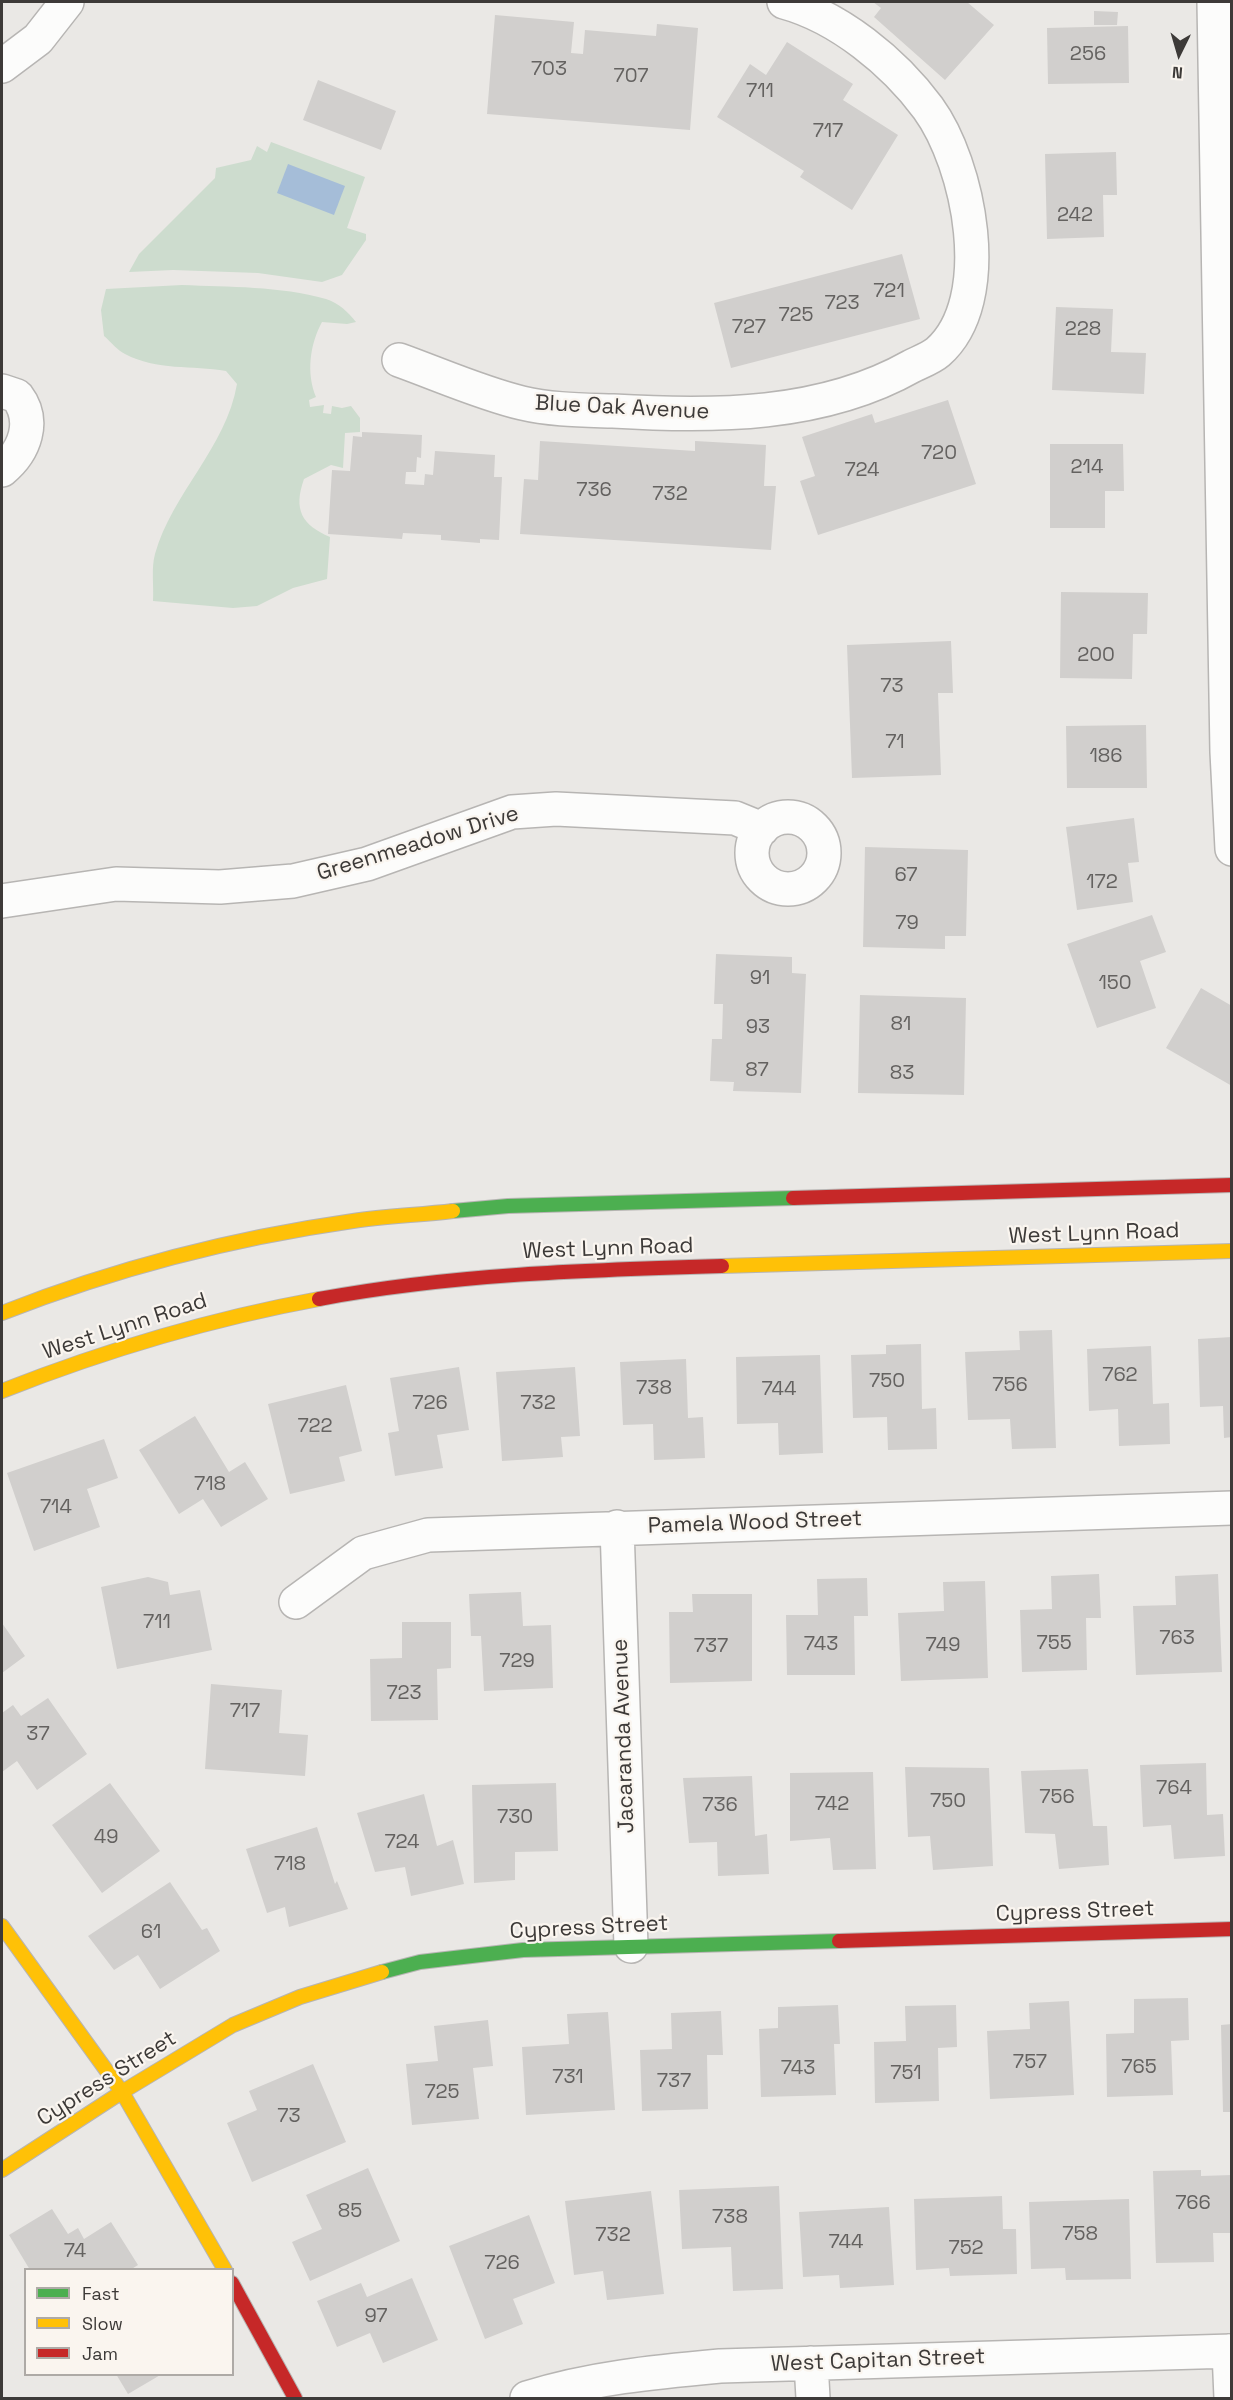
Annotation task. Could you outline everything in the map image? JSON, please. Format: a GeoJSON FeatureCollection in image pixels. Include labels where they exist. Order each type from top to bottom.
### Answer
{"type":"FeatureCollection","features":[{"type":"Feature","properties":{"kind":"main road","name":"West Lynn Road"},"geometry":{"type":"LineString","coordinates":[[2,1314],[45,1296],[204,1249],[354,1221],[508,1206],[1232,1185]]}},
{"type":"Feature","properties":{"kind":"main road","name":"West Lynn Road"},"geometry":{"type":"LineString","coordinates":[[2,1391],[117,1348],[207,1321],[354,1291],[451,1278],[563,1271],[1232,1251]]}},
{"type":"Feature","properties":{"kind":"main road"},"geometry":{"type":"LineString","coordinates":[[2,1926],[122,2092],[224,2268]]}},
{"type":"Feature","properties":{"kind":"main road","name":"Cypress Street"},"geometry":{"type":"LineString","coordinates":[[2,2170],[122,2092],[233,2025],[300,1997],[350,1980],[432,1961],[523,1950],[1232,1929]]}},
{"type":"Feature","properties":{"kind":"main road"},"geometry":{"type":"LineString","coordinates":[[234,2287],[295,2398]]}},
{"type":"Feature","properties":{"kind":"street"},"geometry":{"type":"LineString","coordinates":[[2,66],[38,39],[67,2]]}},
{"type":"Feature","properties":{"kind":"street","name":"Blue Oak Avenue"},"geometry":{"type":"LineString","coordinates":[[399,360],[522,403],[686,416],[770,411],[856,392],[891,379],[937,353],[953,336],[965,310],[972,281],[969,214],[948,146],[928,109],[898,73],[861,42],[831,22],[784,2]]}},
{"type":"Feature","properties":{"kind":"street"},"geometry":{"type":"LineString","coordinates":[[1214,2],[1227,752],[1232,849]]}},
{"type":"Feature","properties":{"kind":"street"},"geometry":{"type":"LineString","coordinates":[[2,391],[17,396],[27,412],[26,434],[13,460],[2,470]]}},
{"type":"Feature","properties":{"kind":"street","name":"Greenmeadow Drive"},"geometry":{"type":"LineString","coordinates":[[2,901],[116,884],[219,888],[293,881],[367,864],[512,812],[556,809],[735,818],[762,829]]}},
{"type":"Feature","properties":{"kind":"street","name":"Pamela Wood Street"},"geometry":{"type":"LineString","coordinates":[[296,1602],[363,1554],[428,1535],[1232,1508]]}},
{"type":"Feature","properties":{"kind":"street","name":"Jacaranda Avenue"},"geometry":{"type":"LineString","coordinates":[[617,1527],[630,1946]]}},
{"type":"Feature","properties":{"kind":"street"},"geometry":{"type":"LineString","coordinates":[[1230,2351],[1231,2398]]}},
{"type":"Feature","properties":{"kind":"street","name":"West Capitan Street"},"geometry":{"type":"LineString","coordinates":[[527,2398],[564,2386],[640,2373],[720,2366],[1230,2351]]}},
{"type":"Feature","properties":{"kind":"street"},"geometry":{"type":"LineString","coordinates":[[811,2363],[813,2398]]}},
{"type":"Feature","properties":{"kind":"green space"},"geometry":{"type":"Polygon","coordinates":[[[271,142],[365,177],[347,228],[366,234],[366,240],[342,275],[322,282],[258,273],[173,270],[129,272],[139,254],[215,178],[216,168],[251,160],[257,146],[267,152],[271,142]]]}},
{"type":"Feature","properties":{"kind":"green space"},"geometry":{"type":"Polygon","coordinates":[[[182,285],[254,288],[309,295],[335,303],[356,322],[347,324],[322,322],[312,349],[310,369],[316,397],[309,400],[310,407],[324,405],[323,413],[331,414],[332,406],[342,408],[351,406],[360,418],[360,432],[345,433],[343,468],[331,465],[304,479],[299,499],[302,515],[307,522],[330,537],[327,579],[293,588],[257,606],[233,608],[153,601],[154,559],[163,532],[222,429],[237,384],[226,371],[150,363],[122,353],[104,336],[101,310],[106,289],[182,285]]]}},
{"type":"Feature","properties":{"kind":"water"},"geometry":{"type":"Polygon","coordinates":[[[288,164],[345,186],[334,215],[277,193],[288,164]]]}},
{"type":"Feature","properties":{"kind":"building"},"geometry":{"type":"Polygon","coordinates":[[[873,2],[967,2],[994,25],[945,80],[874,17],[881,8],[873,2]]]}},
{"type":"Feature","properties":{"kind":"building"},"geometry":{"type":"Polygon","coordinates":[[[1094,11],[1118,12],[1117,25],[1094,25],[1094,11]]]}},
{"type":"Feature","properties":{"kind":"building"},"geometry":{"type":"Polygon","coordinates":[[[495,15],[574,22],[571,53],[583,54],[585,30],[656,36],[657,24],[698,28],[690,130],[487,114],[495,15]]]}},
{"type":"Feature","properties":{"kind":"building"},"geometry":{"type":"Polygon","coordinates":[[[1128,26],[1129,83],[1048,84],[1047,28],[1128,26]]]}},
{"type":"Feature","properties":{"kind":"building"},"geometry":{"type":"Polygon","coordinates":[[[787,42],[853,84],[843,100],[898,135],[852,210],[800,177],[804,171],[717,117],[750,64],[766,75],[787,42]]]}},
{"type":"Feature","properties":{"kind":"building"},"geometry":{"type":"Polygon","coordinates":[[[318,80],[396,111],[381,150],[303,120],[318,80]]]}},
{"type":"Feature","properties":{"kind":"building"},"geometry":{"type":"Polygon","coordinates":[[[1116,152],[1117,195],[1103,195],[1104,237],[1047,239],[1045,154],[1116,152]]]}},
{"type":"Feature","properties":{"kind":"building"},"geometry":{"type":"Polygon","coordinates":[[[902,254],[920,319],[731,368],[714,303],[902,254]]]}},
{"type":"Feature","properties":{"kind":"building"},"geometry":{"type":"Polygon","coordinates":[[[1056,307],[1113,309],[1111,352],[1146,353],[1144,394],[1052,390],[1056,307]]]}},
{"type":"Feature","properties":{"kind":"building"},"geometry":{"type":"Polygon","coordinates":[[[948,400],[976,484],[818,535],[800,481],[815,476],[802,437],[872,414],[875,423],[948,400]]]}},
{"type":"Feature","properties":{"kind":"building"},"geometry":{"type":"Polygon","coordinates":[[[362,432],[422,435],[421,458],[417,457],[416,472],[406,472],[405,484],[424,485],[425,474],[433,475],[435,451],[495,455],[494,477],[502,477],[499,540],[480,539],[480,543],[441,540],[441,535],[403,533],[402,539],[328,534],[332,470],[350,471],[353,436],[362,437],[362,432]]]}},
{"type":"Feature","properties":{"kind":"building"},"geometry":{"type":"Polygon","coordinates":[[[540,441],[695,451],[695,441],[766,445],[764,486],[776,486],[771,550],[520,534],[524,479],[538,480],[540,441]]]}},
{"type":"Feature","properties":{"kind":"building"},"geometry":{"type":"Polygon","coordinates":[[[1050,444],[1123,444],[1124,491],[1105,491],[1105,528],[1050,528],[1050,444]]]}},
{"type":"Feature","properties":{"kind":"building"},"geometry":{"type":"Polygon","coordinates":[[[1061,592],[1148,593],[1147,634],[1133,634],[1132,679],[1060,678],[1061,592]]]}},
{"type":"Feature","properties":{"kind":"building"},"geometry":{"type":"Polygon","coordinates":[[[951,641],[953,693],[938,693],[941,775],[852,778],[847,645],[951,641]]]}},
{"type":"Feature","properties":{"kind":"building"},"geometry":{"type":"Polygon","coordinates":[[[1146,725],[1147,788],[1067,788],[1066,726],[1146,725]]]}},
{"type":"Feature","properties":{"kind":"building"},"geometry":{"type":"Polygon","coordinates":[[[1134,818],[1139,862],[1128,863],[1133,902],[1077,910],[1066,827],[1134,818]]]}},
{"type":"Feature","properties":{"kind":"building"},"geometry":{"type":"Polygon","coordinates":[[[865,847],[968,850],[966,936],[945,936],[945,949],[863,947],[865,847]]]}},
{"type":"Feature","properties":{"kind":"building"},"geometry":{"type":"Polygon","coordinates":[[[1152,915],[1166,952],[1140,961],[1156,1008],[1097,1028],[1067,944],[1152,915]]]}},
{"type":"Feature","properties":{"kind":"building"},"geometry":{"type":"Polygon","coordinates":[[[716,954],[792,957],[792,973],[806,974],[801,1093],[733,1091],[734,1082],[710,1081],[712,1039],[722,1039],[723,1004],[714,1004],[716,954]]]}},
{"type":"Feature","properties":{"kind":"building"},"geometry":{"type":"Polygon","coordinates":[[[1201,988],[1232,1006],[1232,1086],[1166,1048],[1201,988]]]}},
{"type":"Feature","properties":{"kind":"building"},"geometry":{"type":"Polygon","coordinates":[[[860,995],[966,998],[964,1095],[858,1093],[860,995]]]}},
{"type":"Feature","properties":{"kind":"building"},"geometry":{"type":"Polygon","coordinates":[[[1052,1330],[1056,1448],[1012,1449],[1010,1419],[968,1420],[965,1352],[1020,1350],[1019,1331],[1052,1330]]]}},
{"type":"Feature","properties":{"kind":"building"},"geometry":{"type":"Polygon","coordinates":[[[1232,1337],[1232,1437],[1224,1438],[1223,1406],[1200,1407],[1198,1339],[1232,1337]]]}},
{"type":"Feature","properties":{"kind":"building"},"geometry":{"type":"Polygon","coordinates":[[[921,1344],[922,1409],[936,1408],[937,1449],[888,1450],[887,1417],[853,1418],[851,1355],[886,1354],[886,1345],[921,1344]]]}},
{"type":"Feature","properties":{"kind":"building"},"geometry":{"type":"Polygon","coordinates":[[[1151,1346],[1153,1404],[1169,1403],[1170,1444],[1119,1446],[1118,1409],[1089,1411],[1087,1349],[1151,1346]]]}},
{"type":"Feature","properties":{"kind":"building"},"geometry":{"type":"Polygon","coordinates":[[[820,1355],[823,1453],[779,1455],[778,1423],[737,1424],[736,1357],[820,1355]]]}},
{"type":"Feature","properties":{"kind":"building"},"geometry":{"type":"Polygon","coordinates":[[[686,1359],[688,1418],[703,1417],[705,1458],[654,1460],[653,1424],[623,1425],[620,1362],[686,1359]]]}},
{"type":"Feature","properties":{"kind":"building"},"geometry":{"type":"Polygon","coordinates":[[[459,1367],[469,1430],[437,1435],[443,1468],[395,1476],[388,1433],[399,1431],[390,1378],[459,1367]]]}},
{"type":"Feature","properties":{"kind":"building"},"geometry":{"type":"Polygon","coordinates":[[[575,1367],[580,1436],[561,1437],[563,1457],[502,1461],[496,1372],[575,1367]]]}},
{"type":"Feature","properties":{"kind":"building"},"geometry":{"type":"Polygon","coordinates":[[[346,1385],[362,1451],[339,1457],[345,1481],[290,1494],[268,1404],[346,1385]]]}},
{"type":"Feature","properties":{"kind":"building"},"geometry":{"type":"Polygon","coordinates":[[[195,1416],[229,1472],[245,1462],[268,1499],[221,1527],[203,1499],[179,1514],[139,1450],[195,1416]]]}},
{"type":"Feature","properties":{"kind":"building"},"geometry":{"type":"Polygon","coordinates":[[[104,1439],[118,1478],[87,1489],[100,1527],[34,1551],[7,1473],[104,1439]]]}},
{"type":"Feature","properties":{"kind":"building"},"geometry":{"type":"Polygon","coordinates":[[[1099,1574],[1101,1618],[1086,1618],[1087,1670],[1022,1672],[1020,1610],[1052,1609],[1051,1576],[1099,1574]]]}},
{"type":"Feature","properties":{"kind":"building"},"geometry":{"type":"Polygon","coordinates":[[[1218,1574],[1222,1672],[1136,1675],[1133,1606],[1176,1605],[1175,1576],[1218,1574]]]}},
{"type":"Feature","properties":{"kind":"building"},"geometry":{"type":"Polygon","coordinates":[[[148,1577],[168,1582],[170,1595],[200,1590],[212,1650],[117,1669],[101,1587],[148,1577]]]}},
{"type":"Feature","properties":{"kind":"building"},"geometry":{"type":"Polygon","coordinates":[[[867,1578],[868,1616],[854,1616],[855,1675],[787,1675],[786,1615],[818,1615],[817,1579],[867,1578]]]}},
{"type":"Feature","properties":{"kind":"building"},"geometry":{"type":"Polygon","coordinates":[[[985,1581],[988,1678],[901,1681],[898,1613],[944,1611],[943,1582],[985,1581]]]}},
{"type":"Feature","properties":{"kind":"building"},"geometry":{"type":"Polygon","coordinates":[[[521,1592],[523,1626],[551,1625],[553,1688],[484,1691],[481,1636],[471,1636],[469,1594],[521,1592]]]}},
{"type":"Feature","properties":{"kind":"building"},"geometry":{"type":"Polygon","coordinates":[[[692,1594],[752,1594],[752,1681],[670,1683],[669,1612],[693,1612],[692,1594]]]}},
{"type":"Feature","properties":{"kind":"building"},"geometry":{"type":"Polygon","coordinates":[[[402,1622],[451,1622],[451,1668],[437,1669],[438,1720],[371,1721],[370,1659],[402,1658],[402,1622]]]}},
{"type":"Feature","properties":{"kind":"building"},"geometry":{"type":"Polygon","coordinates":[[[2,1623],[25,1656],[2,1673],[2,1623]]]}},
{"type":"Feature","properties":{"kind":"building"},"geometry":{"type":"Polygon","coordinates":[[[211,1684],[282,1690],[279,1733],[308,1735],[305,1776],[205,1769],[211,1684]]]}},
{"type":"Feature","properties":{"kind":"building"},"geometry":{"type":"Polygon","coordinates":[[[48,1698],[87,1754],[37,1790],[17,1761],[2,1772],[2,1713],[13,1705],[21,1716],[48,1698]]]}},
{"type":"Feature","properties":{"kind":"building"},"geometry":{"type":"Polygon","coordinates":[[[1206,1763],[1207,1815],[1223,1814],[1225,1856],[1174,1859],[1171,1825],[1143,1827],[1140,1765],[1206,1763]]]}},
{"type":"Feature","properties":{"kind":"building"},"geometry":{"type":"Polygon","coordinates":[[[905,1767],[989,1768],[993,1866],[933,1870],[930,1836],[908,1837],[905,1767]]]}},
{"type":"Feature","properties":{"kind":"building"},"geometry":{"type":"Polygon","coordinates":[[[1088,1769],[1093,1826],[1107,1826],[1109,1865],[1059,1869],[1055,1834],[1025,1833],[1021,1771],[1088,1769]]]}},
{"type":"Feature","properties":{"kind":"building"},"geometry":{"type":"Polygon","coordinates":[[[873,1772],[876,1869],[833,1870],[830,1838],[790,1841],[790,1773],[873,1772]]]}},
{"type":"Feature","properties":{"kind":"building"},"geometry":{"type":"Polygon","coordinates":[[[752,1776],[755,1836],[767,1834],[769,1874],[718,1876],[717,1842],[689,1843],[683,1778],[752,1776]]]}},
{"type":"Feature","properties":{"kind":"building"},"geometry":{"type":"Polygon","coordinates":[[[110,1783],[160,1851],[102,1893],[52,1825],[110,1783]]]}},
{"type":"Feature","properties":{"kind":"building"},"geometry":{"type":"Polygon","coordinates":[[[556,1783],[558,1851],[515,1852],[515,1880],[474,1883],[472,1785],[556,1783]]]}},
{"type":"Feature","properties":{"kind":"building"},"geometry":{"type":"Polygon","coordinates":[[[424,1794],[437,1846],[453,1840],[464,1884],[411,1896],[405,1867],[375,1872],[357,1813],[424,1794]]]}},
{"type":"Feature","properties":{"kind":"building"},"geometry":{"type":"Polygon","coordinates":[[[317,1827],[335,1884],[337,1881],[348,1909],[289,1927],[285,1907],[267,1913],[246,1849],[317,1827]]]}},
{"type":"Feature","properties":{"kind":"building"},"geometry":{"type":"Polygon","coordinates":[[[170,1882],[202,1930],[207,1928],[220,1951],[160,1989],[138,1955],[114,1970],[88,1936],[170,1882]]]}},
{"type":"Feature","properties":{"kind":"building"},"geometry":{"type":"Polygon","coordinates":[[[1188,1998],[1189,2040],[1171,2041],[1173,2095],[1107,2097],[1106,2034],[1134,2033],[1134,1999],[1188,1998]]]}},
{"type":"Feature","properties":{"kind":"building"},"geometry":{"type":"Polygon","coordinates":[[[1069,2001],[1074,2095],[990,2099],[987,2031],[1030,2029],[1029,2003],[1069,2001]]]}},
{"type":"Feature","properties":{"kind":"building"},"geometry":{"type":"Polygon","coordinates":[[[838,2005],[840,2044],[834,2044],[836,2095],[761,2097],[759,2029],[778,2028],[778,2007],[838,2005]]]}},
{"type":"Feature","properties":{"kind":"building"},"geometry":{"type":"Polygon","coordinates":[[[956,2005],[957,2047],[938,2048],[939,2101],[875,2103],[874,2042],[906,2041],[905,2006],[956,2005]]]}},
{"type":"Feature","properties":{"kind":"building"},"geometry":{"type":"Polygon","coordinates":[[[721,2011],[723,2055],[707,2055],[708,2109],[642,2111],[640,2050],[672,2049],[671,2013],[721,2011]]]}},
{"type":"Feature","properties":{"kind":"building"},"geometry":{"type":"Polygon","coordinates":[[[608,2012],[615,2110],[526,2115],[522,2047],[569,2044],[567,2014],[608,2012]]]}},
{"type":"Feature","properties":{"kind":"building"},"geometry":{"type":"Polygon","coordinates":[[[488,2020],[493,2066],[473,2068],[479,2119],[412,2125],[406,2064],[438,2061],[434,2026],[488,2020]]]}},
{"type":"Feature","properties":{"kind":"building"},"geometry":{"type":"Polygon","coordinates":[[[1232,2024],[1232,2112],[1223,2112],[1221,2025],[1232,2024]]]}},
{"type":"Feature","properties":{"kind":"building"},"geometry":{"type":"Polygon","coordinates":[[[313,2064],[346,2142],[252,2182],[227,2123],[257,2110],[249,2091],[313,2064]]]}},
{"type":"Feature","properties":{"kind":"building"},"geometry":{"type":"Polygon","coordinates":[[[368,2168],[400,2241],[310,2281],[292,2242],[322,2229],[306,2195],[368,2168]]]}},
{"type":"Feature","properties":{"kind":"building"},"geometry":{"type":"Polygon","coordinates":[[[1201,2170],[1201,2176],[1232,2175],[1232,2233],[1213,2233],[1214,2262],[1156,2263],[1153,2171],[1201,2170]]]}},
{"type":"Feature","properties":{"kind":"building"},"geometry":{"type":"Polygon","coordinates":[[[779,2186],[783,2289],[733,2291],[731,2247],[682,2249],[679,2190],[779,2186]]]}},
{"type":"Feature","properties":{"kind":"building"},"geometry":{"type":"Polygon","coordinates":[[[651,2191],[664,2294],[607,2300],[603,2271],[574,2275],[565,2201],[651,2191]]]}},
{"type":"Feature","properties":{"kind":"building"},"geometry":{"type":"Polygon","coordinates":[[[1002,2196],[1003,2229],[1016,2229],[1017,2274],[950,2276],[949,2268],[916,2270],[914,2199],[1002,2196]]]}},
{"type":"Feature","properties":{"kind":"building"},"geometry":{"type":"Polygon","coordinates":[[[1129,2199],[1131,2279],[1066,2280],[1065,2268],[1031,2269],[1029,2202],[1129,2199]]]}},
{"type":"Feature","properties":{"kind":"building"},"geometry":{"type":"Polygon","coordinates":[[[889,2207],[894,2285],[840,2288],[839,2275],[803,2277],[799,2212],[889,2207]]]}},
{"type":"Feature","properties":{"kind":"building"},"geometry":{"type":"Polygon","coordinates":[[[52,2209],[68,2234],[78,2228],[84,2239],[111,2222],[138,2265],[133,2268],[29,2268],[9,2235],[52,2209]]]}},
{"type":"Feature","properties":{"kind":"building"},"geometry":{"type":"Polygon","coordinates":[[[529,2215],[555,2283],[513,2299],[523,2324],[485,2339],[449,2246],[529,2215]]]}},
{"type":"Feature","properties":{"kind":"building"},"geometry":{"type":"Polygon","coordinates":[[[412,2278],[438,2340],[383,2363],[370,2333],[337,2347],[317,2301],[361,2283],[367,2297],[412,2278]]]}},
{"type":"Feature","properties":{"kind":"building"},"geometry":{"type":"Polygon","coordinates":[[[117,2376],[159,2376],[128,2394],[117,2376]]]}},
{"type":"Feature","properties":{"kind":"traffic: fast"},"geometry":{"type":"LineString","coordinates":[[453,1211],[508,1206],[793,1198]]}},
{"type":"Feature","properties":{"kind":"traffic: fast"},"geometry":{"type":"LineString","coordinates":[[382,1972],[420,1962],[523,1950],[839,1941]]}},
{"type":"Feature","properties":{"kind":"traffic: slow"},"geometry":{"type":"LineString","coordinates":[[2,1313],[87,1282],[219,1246],[353,1221],[453,1211]]}},
{"type":"Feature","properties":{"kind":"traffic: slow"},"geometry":{"type":"LineString","coordinates":[[722,1266],[1232,1251]]}},
{"type":"Feature","properties":{"kind":"traffic: slow"},"geometry":{"type":"LineString","coordinates":[[2,1391],[80,1362],[159,1337],[238,1316],[319,1299]]}},
{"type":"Feature","properties":{"kind":"traffic: slow"},"geometry":{"type":"LineString","coordinates":[[2,1926],[122,2092],[224,2268]]}},
{"type":"Feature","properties":{"kind":"traffic: slow"},"geometry":{"type":"LineString","coordinates":[[2,2170],[122,2092],[233,2025],[300,1997],[382,1972]]}},
{"type":"Feature","properties":{"kind":"traffic: jam"},"geometry":{"type":"LineString","coordinates":[[793,1198],[1232,1185]]}},
{"type":"Feature","properties":{"kind":"traffic: jam"},"geometry":{"type":"LineString","coordinates":[[319,1299],[470,1279],[570,1272],[722,1266]]}},
{"type":"Feature","properties":{"kind":"traffic: jam"},"geometry":{"type":"LineString","coordinates":[[839,1941],[1232,1929]]}},
{"type":"Feature","properties":{"kind":"traffic: jam"},"geometry":{"type":"LineString","coordinates":[[234,2287],[295,2398]]}}]}
